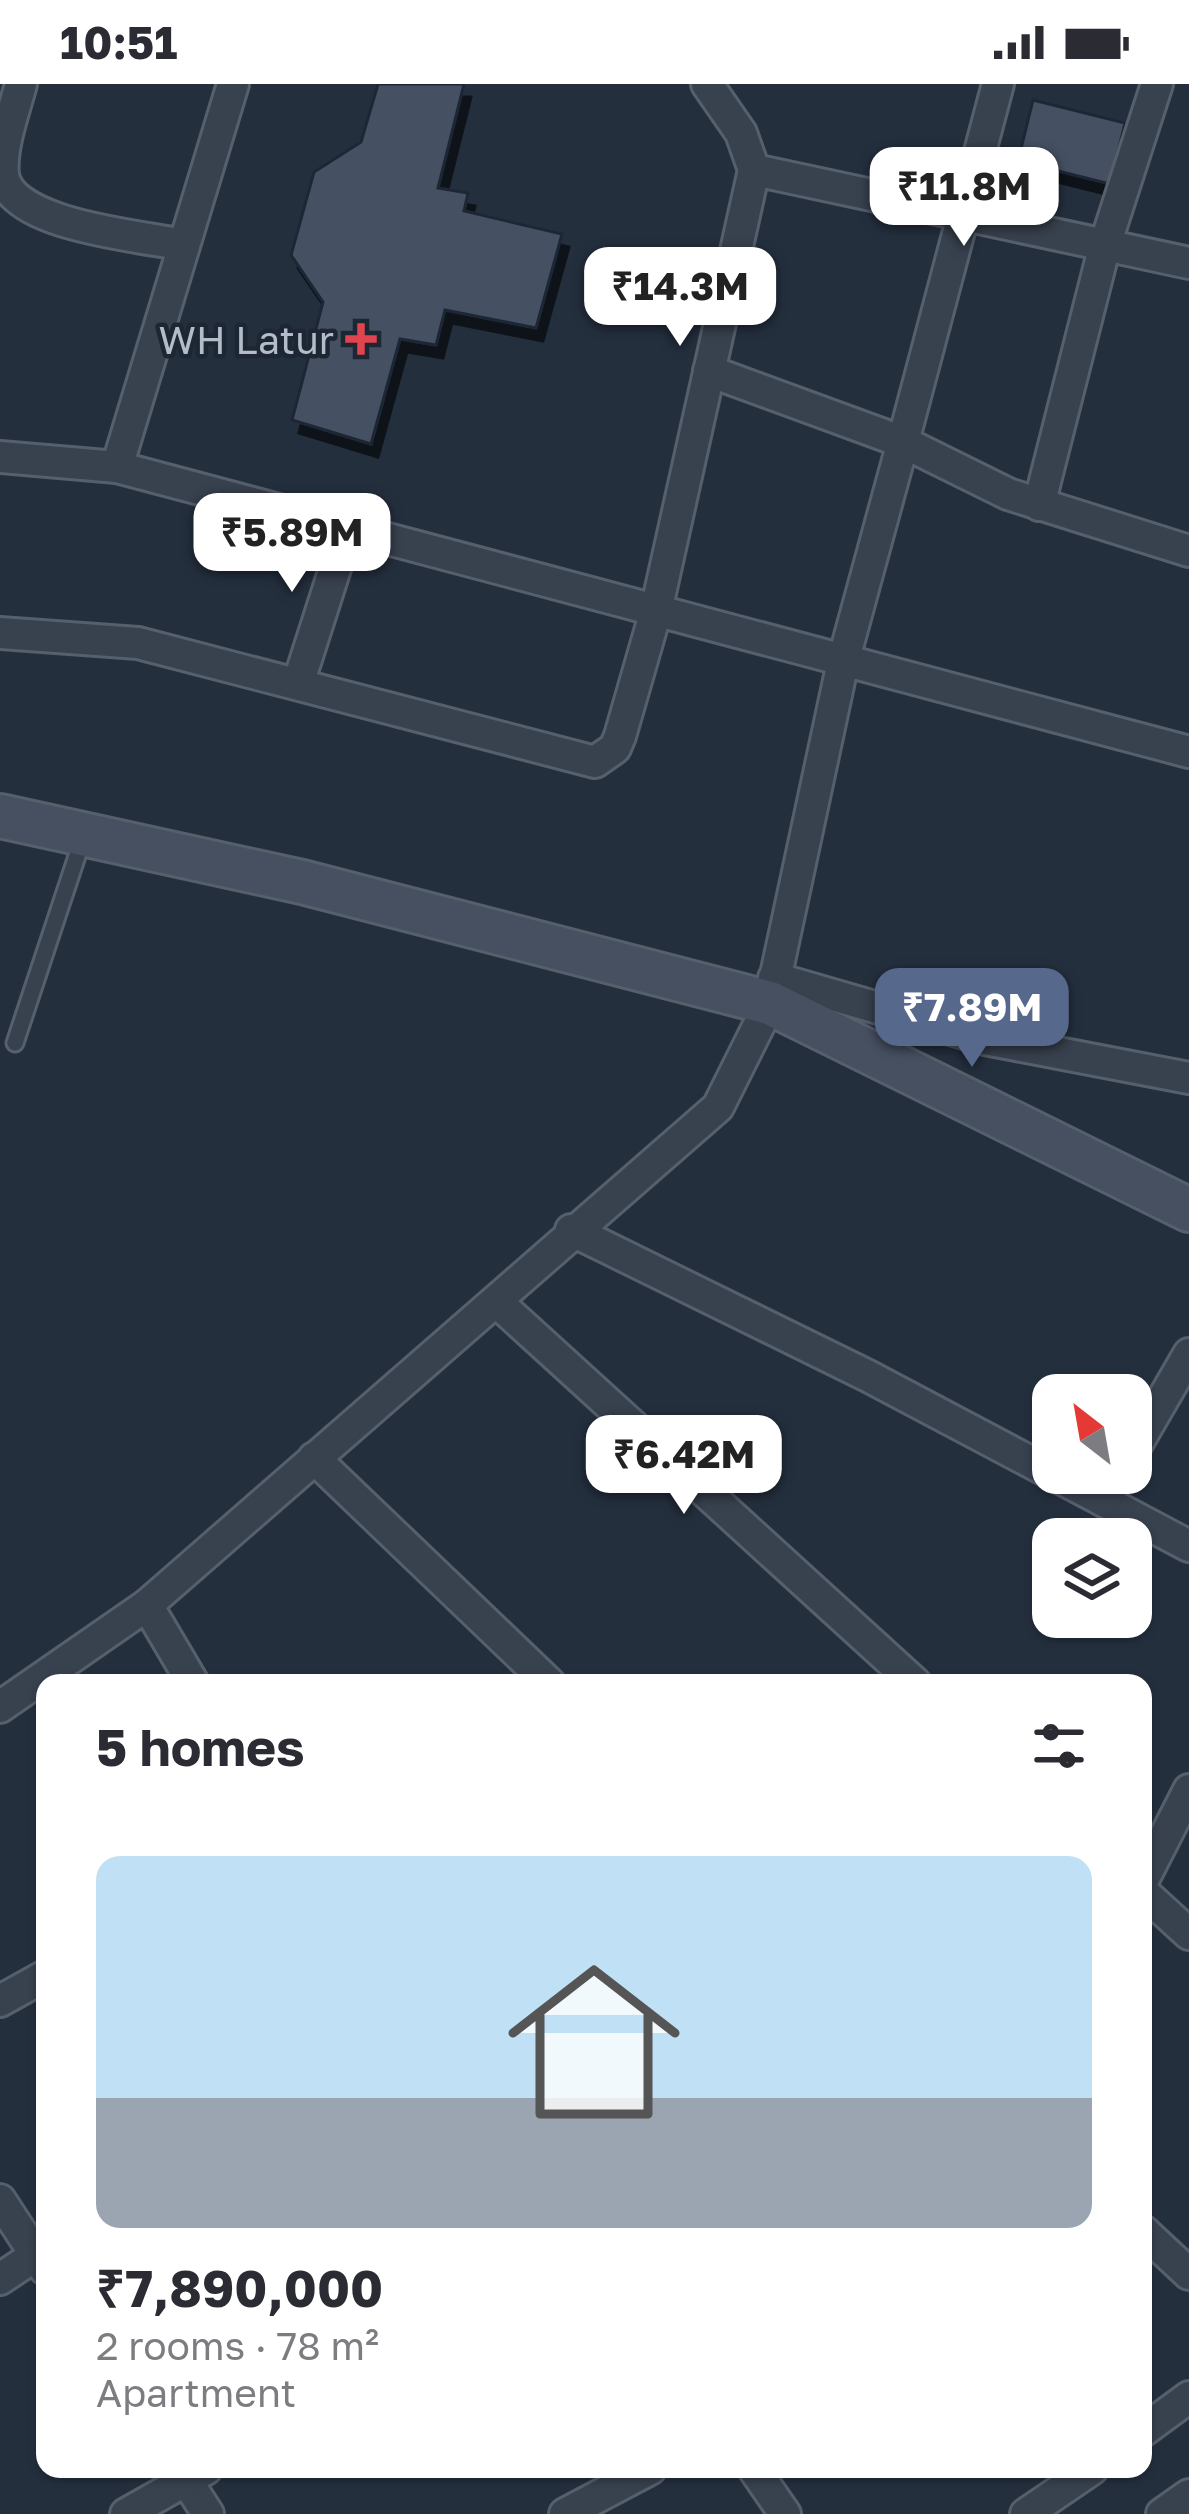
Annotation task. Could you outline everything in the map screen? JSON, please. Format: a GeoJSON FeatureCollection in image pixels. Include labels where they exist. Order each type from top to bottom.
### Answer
{"type":"FeatureCollection","features":[{"type":"Feature","properties":{"kind":"street"},"geometry":{"type":"LineString","coordinates":[[21,84],[3,148],[4,181],[17,200],[41,216],[184,245]]}},
{"type":"Feature","properties":{"kind":"street"},"geometry":{"type":"LineString","coordinates":[[117,467],[233,84]]}},
{"type":"Feature","properties":{"kind":"street"},"geometry":{"type":"LineString","coordinates":[[0,633],[138,644],[299,681],[595,761],[615,748],[656,611],[754,170],[741,133],[707,84]]}},
{"type":"Feature","properties":{"kind":"street"},"geometry":{"type":"LineString","coordinates":[[48,1674],[147,1605],[497,1302],[571,1230],[718,1107],[772,990],[843,662],[998,84]]}},
{"type":"Feature","properties":{"kind":"street"},"geometry":{"type":"LineString","coordinates":[[1039,505],[1105,245],[1157,84]]}},
{"type":"Feature","properties":{"kind":"street"},"geometry":{"type":"LineString","coordinates":[[754,170],[1189,263]]}},
{"type":"Feature","properties":{"kind":"street"},"geometry":{"type":"LineString","coordinates":[[709,371],[903,442],[1039,505],[1189,551]]}},
{"type":"Feature","properties":{"kind":"street"},"geometry":{"type":"LineString","coordinates":[[0,457],[117,467],[1189,752]]}},
{"type":"Feature","properties":{"kind":"street"},"geometry":{"type":"LineString","coordinates":[[299,681],[348,529]]}},
{"type":"Feature","properties":{"kind":"street"},"geometry":{"type":"LineString","coordinates":[[0,817],[985,1040],[1189,1078]]}},
{"type":"Feature","properties":{"kind":"street"},"geometry":{"type":"LineString","coordinates":[[772,990],[1189,1210]]}},
{"type":"Feature","properties":{"kind":"street"},"geometry":{"type":"LineString","coordinates":[[571,1230],[868,1376],[1189,1546]]}},
{"type":"Feature","properties":{"kind":"street"},"geometry":{"type":"LineString","coordinates":[[497,1302],[905,1674]]}},
{"type":"Feature","properties":{"kind":"street"},"geometry":{"type":"LineString","coordinates":[[1152,1418],[1189,1354]]}},
{"type":"Feature","properties":{"kind":"street"},"geometry":{"type":"LineString","coordinates":[[314,1458],[539,1674]]}},
{"type":"Feature","properties":{"kind":"street"},"geometry":{"type":"LineString","coordinates":[[1104,1501],[1108,1494]]}},
{"type":"Feature","properties":{"kind":"street"},"geometry":{"type":"LineString","coordinates":[[147,1605],[188,1674]]}},
{"type":"Feature","properties":{"kind":"street"},"geometry":{"type":"LineString","coordinates":[[0,1707],[36,1682]]}},
{"type":"Feature","properties":{"kind":"street"},"geometry":{"type":"LineString","coordinates":[[1152,1868],[1182,1828],[1189,1790]]}},
{"type":"Feature","properties":{"kind":"street"},"geometry":{"type":"LineString","coordinates":[[1152,1900],[1189,1934]]}},
{"type":"Feature","properties":{"kind":"street"},"geometry":{"type":"LineString","coordinates":[[0,2001],[36,1981]]}},
{"type":"Feature","properties":{"kind":"street"},"geometry":{"type":"LineString","coordinates":[[0,2200],[36,2249]]}},
{"type":"Feature","properties":{"kind":"street"},"geometry":{"type":"LineString","coordinates":[[1152,2239],[1189,2274]]}},
{"type":"Feature","properties":{"kind":"street"},"geometry":{"type":"LineString","coordinates":[[0,2278],[36,2260]]}},
{"type":"Feature","properties":{"kind":"street"},"geometry":{"type":"LineString","coordinates":[[1152,2424],[1189,2397]]}},
{"type":"Feature","properties":{"kind":"street"},"geometry":{"type":"LineString","coordinates":[[126,2514],[182,2478]]}},
{"type":"Feature","properties":{"kind":"street"},"geometry":{"type":"LineString","coordinates":[[192,2478],[208,2514]]}},
{"type":"Feature","properties":{"kind":"street"},"geometry":{"type":"LineString","coordinates":[[565,2514],[633,2478]]}},
{"type":"Feature","properties":{"kind":"street"},"geometry":{"type":"LineString","coordinates":[[760,2478],[785,2514]]}},
{"type":"Feature","properties":{"kind":"street"},"geometry":{"type":"LineString","coordinates":[[1026,2514],[1079,2478]]}},
{"type":"Feature","properties":{"kind":"street"},"geometry":{"type":"LineString","coordinates":[[1162,2514],[1189,2494]]}},
{"type":"Feature","properties":{"kind":"lane"},"geometry":{"type":"LineString","coordinates":[[15,1043],[84,835]]}},
{"type":"Feature","properties":{"kind":"building"},"geometry":{"type":"Polygon","coordinates":[[[378,84],[464,84],[438,188],[468,193],[464,211],[562,234],[536,328],[445,310],[436,345],[400,339],[371,444],[292,420],[323,302],[291,255],[314,172],[361,142],[378,84]]]}},
{"type":"Feature","properties":{"kind":"building"},"geometry":{"type":"Polygon","coordinates":[[[1033,100],[1125,123],[1110,184],[1018,161],[1033,100]]]}},
{"type":"Feature","properties":{"kind":"place","name":"WH Latur"},"geometry":{"type":"Point","coordinates":[361,339]}}]}
